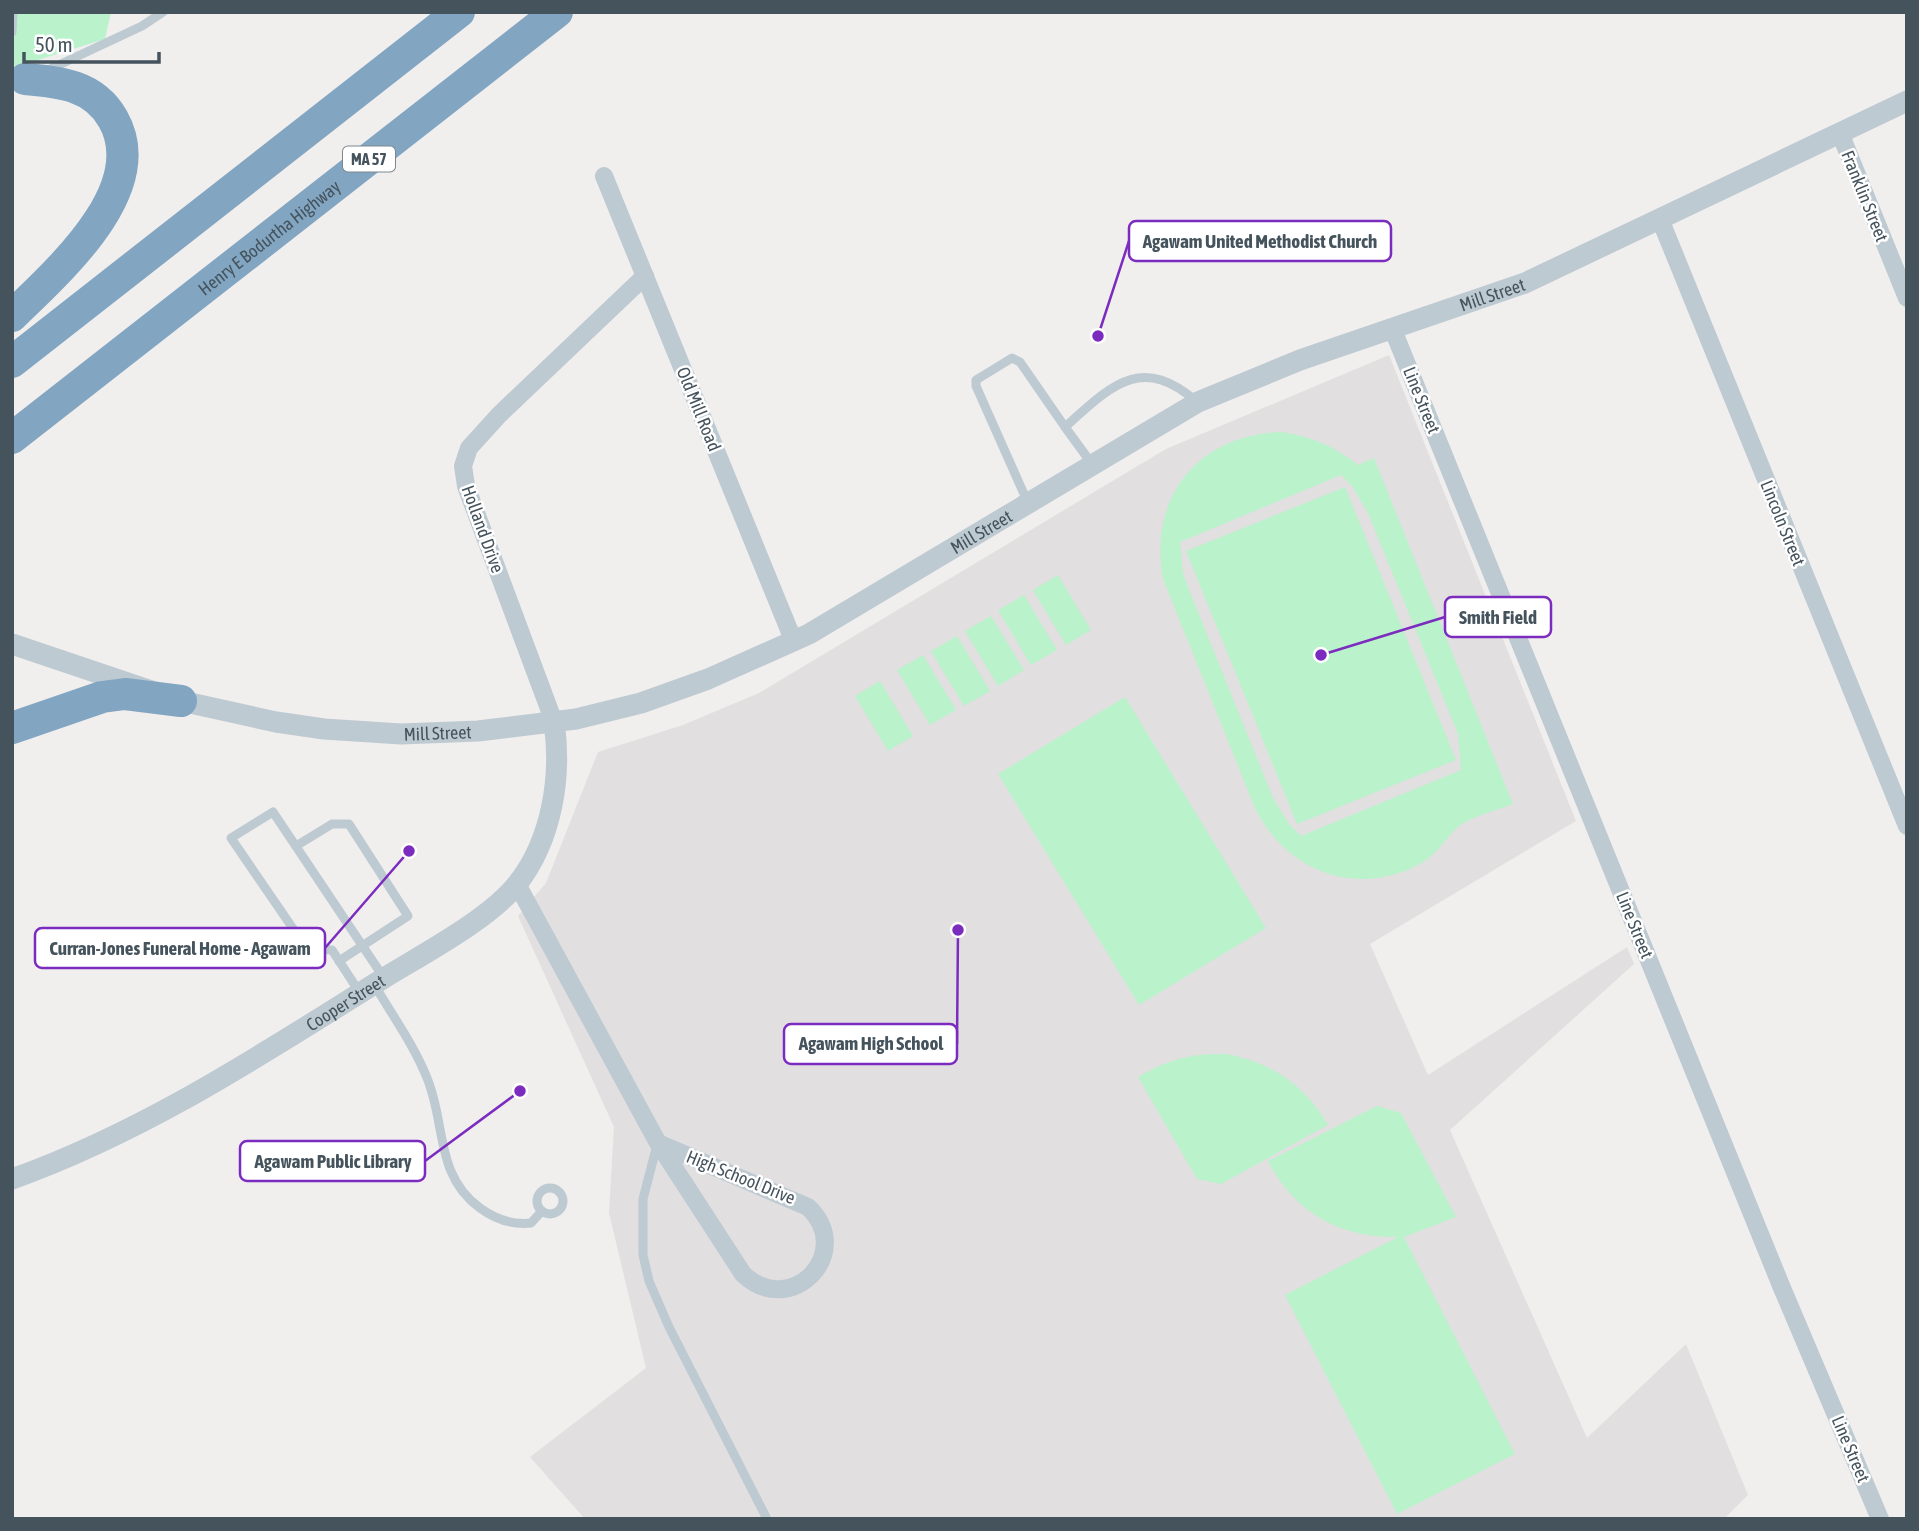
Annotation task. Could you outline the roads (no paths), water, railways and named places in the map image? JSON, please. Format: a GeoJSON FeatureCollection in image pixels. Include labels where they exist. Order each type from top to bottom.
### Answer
{"type":"FeatureCollection","features":[{"type":"Feature","properties":{"kind":"highway"},"geometry":{"type":"LineString","coordinates":[[12,362],[459,12]]}},
{"type":"Feature","properties":{"kind":"highway","name":"Henry E Bodurtha Highway"},"geometry":{"type":"LineString","coordinates":[[12,438],[557,12]]}},
{"type":"Feature","properties":{"kind":"highway"},"geometry":{"type":"LineString","coordinates":[[12,316],[57,272],[90,232],[118,184],[123,157],[118,129],[97,99],[72,85],[19,82]]}},
{"type":"Feature","properties":{"kind":"highway"},"geometry":{"type":"LineString","coordinates":[[12,728],[102,697],[125,694],[181,701]]}},
{"type":"Feature","properties":{"kind":"street","name":"Mill Street"},"geometry":{"type":"LineString","coordinates":[[12,644],[181,701],[276,722],[362,733],[439,734],[554,722],[619,709],[663,696],[794,642],[1198,402],[1300,360],[1525,283],[1907,101]]}},
{"type":"Feature","properties":{"kind":"street","name":"Franklin Street"},"geometry":{"type":"LineString","coordinates":[[1840,133],[1907,298]]}},
{"type":"Feature","properties":{"kind":"street","name":"Old Mill Road"},"geometry":{"type":"LineString","coordinates":[[604,176],[794,642]]}},
{"type":"Feature","properties":{"kind":"street","name":"Lincoln Street"},"geometry":{"type":"LineString","coordinates":[[1660,219],[1907,826]]}},
{"type":"Feature","properties":{"kind":"street","name":"Holland Drive"},"geometry":{"type":"LineString","coordinates":[[554,722],[466,486],[463,466],[469,448],[499,415],[645,276]]}},
{"type":"Feature","properties":{"kind":"street","name":"Line Street"},"geometry":{"type":"LineString","coordinates":[[1393,330],[1782,1289],[1880,1519]]}},
{"type":"Feature","properties":{"kind":"street","name":"Cooper Street"},"geometry":{"type":"LineString","coordinates":[[12,1179],[79,1154],[142,1124],[445,940],[517,884],[534,859],[546,828],[556,773],[554,722]]}},
{"type":"Feature","properties":{"kind":"street","name":"High School Drive"},"geometry":{"type":"LineString","coordinates":[[517,884],[657,1143],[747,1279],[759,1286],[778,1290],[797,1286],[813,1274],[823,1258],[825,1238],[821,1224],[808,1207],[657,1143]]}},
{"type":"Feature","properties":{"kind":"lane"},"geometry":{"type":"LineString","coordinates":[[12,32],[13,12]]}},
{"type":"Feature","properties":{"kind":"lane"},"geometry":{"type":"LineString","coordinates":[[19,82],[100,47],[163,12]]}},
{"type":"Feature","properties":{"kind":"lane"},"geometry":{"type":"LineString","coordinates":[[1028,503],[976,386],[976,380],[1012,358],[1020,362],[1092,464]]}},
{"type":"Feature","properties":{"kind":"lane"},"geometry":{"type":"LineString","coordinates":[[1065,427],[1119,382],[1134,377],[1152,377],[1168,381],[1198,402]]}},
{"type":"Feature","properties":{"kind":"lane"},"geometry":{"type":"LineString","coordinates":[[373,985],[339,961],[332,950],[307,949],[231,838],[273,811],[362,945],[373,985],[426,1074],[441,1144],[461,1191],[484,1211],[507,1221],[531,1223],[542,1211]]}},
{"type":"Feature","properties":{"kind":"lane"},"geometry":{"type":"LineString","coordinates":[[296,846],[332,824],[349,824],[408,916],[339,961]]}},
{"type":"Feature","properties":{"kind":"lane"},"geometry":{"type":"LineString","coordinates":[[657,1143],[643,1199],[643,1255],[649,1281],[669,1327],[767,1519]]}},
{"type":"Feature","properties":{"kind":"place","name":"Agawam United Methodist Church"},"geometry":{"type":"Point","coordinates":[1098,336]}},
{"type":"Feature","properties":{"kind":"place","name":"Smith Field"},"geometry":{"type":"Point","coordinates":[1321,655]}},
{"type":"Feature","properties":{"kind":"place","name":"Curran-Jones Funeral Home - Agawam"},"geometry":{"type":"Point","coordinates":[409,851]}},
{"type":"Feature","properties":{"kind":"place","name":"Agawam High School"},"geometry":{"type":"Point","coordinates":[958,930]}},
{"type":"Feature","properties":{"kind":"place","name":"Agawam Public Library"},"geometry":{"type":"Point","coordinates":[520,1091]}}]}
